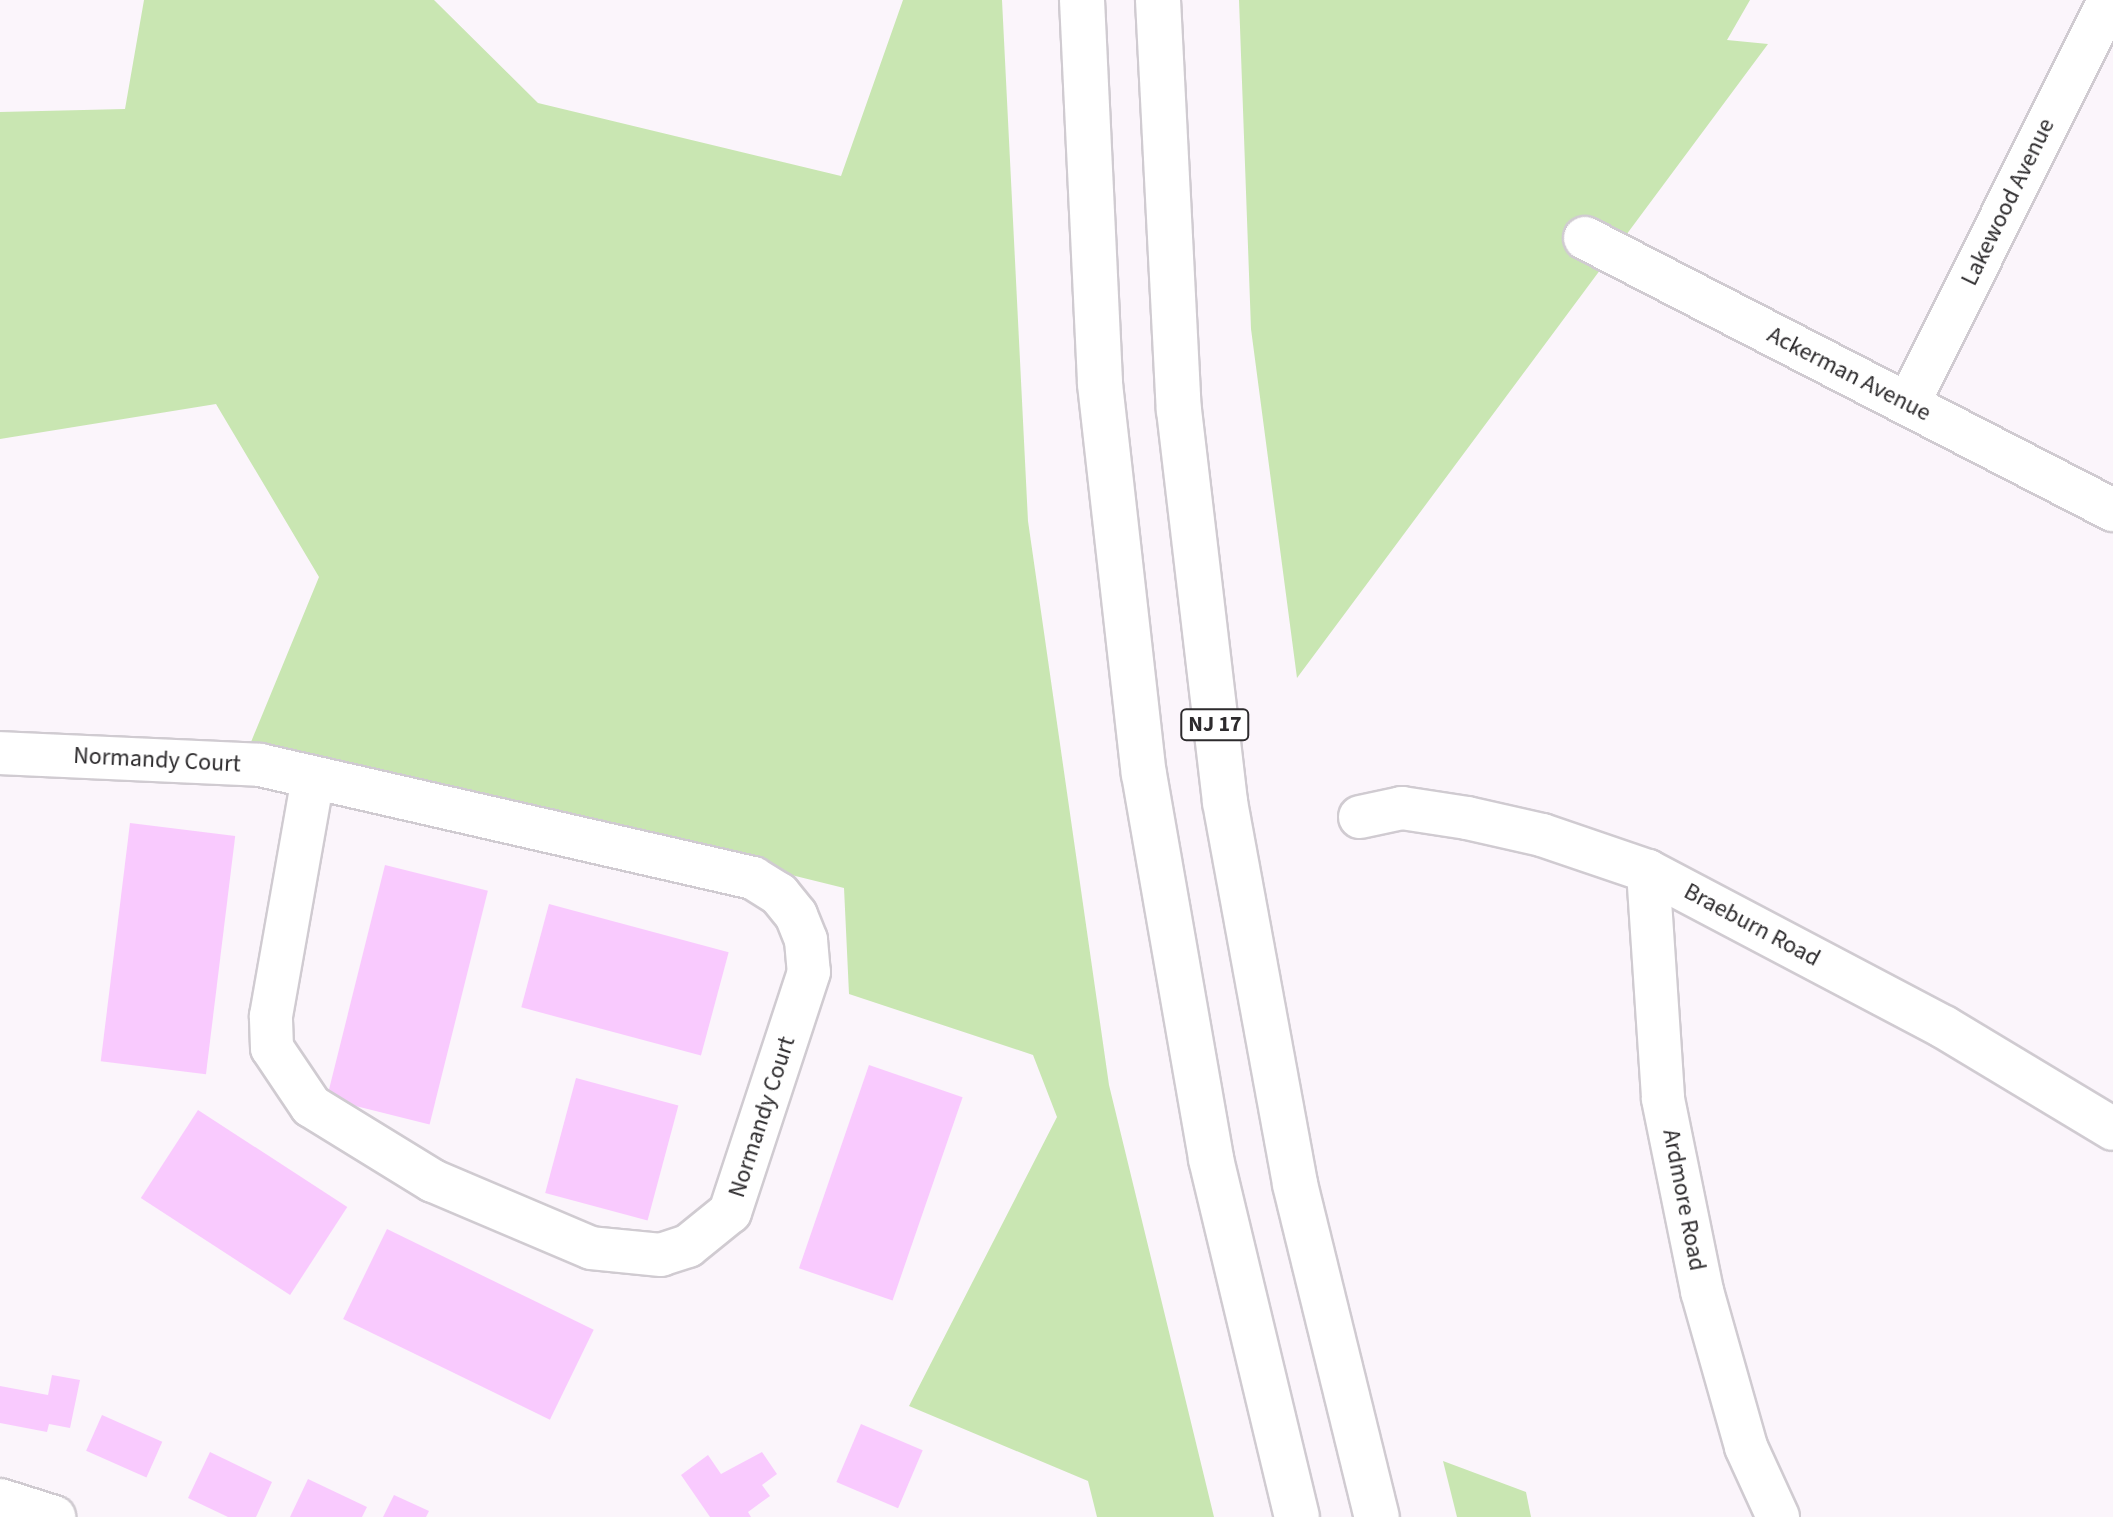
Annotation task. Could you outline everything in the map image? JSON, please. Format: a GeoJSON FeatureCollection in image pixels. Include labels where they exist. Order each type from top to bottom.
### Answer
{"type":"FeatureCollection","features":[{"type":"Feature","properties":{"kind":"highway"},"geometry":{"type":"LineString","coordinates":[[1082,0],[1100,384],[1146,789],[1211,1159],[1297,1517]]}},
{"type":"Feature","properties":{"kind":"highway","name":"NJ 17"},"geometry":{"type":"LineString","coordinates":[[1158,0],[1179,410],[1225,802],[1295,1184],[1377,1517]]}},
{"type":"Feature","properties":{"kind":"street","name":"Lakewood Avenue"},"geometry":{"type":"LineString","coordinates":[[1908,404],[2109,0]]}},
{"type":"Feature","properties":{"kind":"street","name":"Ackerman Avenue"},"geometry":{"type":"LineString","coordinates":[[1585,238],[2113,510]]}},
{"type":"Feature","properties":{"kind":"street","name":"Normandy Court"},"geometry":{"type":"LineString","coordinates":[[0,753],[260,765],[753,878],[779,894],[806,940],[809,972],[730,1212],[688,1246],[661,1255],[591,1248],[433,1181],[311,1106],[272,1048],[271,1016],[313,778]]}},
{"type":"Feature","properties":{"kind":"street","name":"Braeburn Road"},"geometry":{"type":"LineString","coordinates":[[1360,817],[1402,808],[1467,818],[1542,835],[1648,871],[1944,1027],[2113,1129]]}},
{"type":"Feature","properties":{"kind":"street","name":"Ardmore Road"},"geometry":{"type":"LineString","coordinates":[[1648,871],[1663,1099],[1693,1247],[1746,1447],[1778,1517]]}},
{"type":"Feature","properties":{"kind":"street"},"geometry":{"type":"LineString","coordinates":[[0,1500],[54,1517]]}},
{"type":"Feature","properties":{"kind":"green space"},"geometry":{"type":"Polygon","coordinates":[[[144,0],[434,0],[538,103],[841,176],[903,0],[1002,0],[1028,521],[1109,1085],[1214,1517],[1097,1517],[1088,1481],[909,1406],[1057,1117],[1033,1055],[849,994],[844,888],[251,742],[319,577],[216,404],[0,439],[0,112],[125,109],[144,0]]]}},
{"type":"Feature","properties":{"kind":"green space"},"geometry":{"type":"Polygon","coordinates":[[[1239,0],[1750,0],[1727,40],[1768,44],[1297,678],[1251,329],[1239,0]]]}},
{"type":"Feature","properties":{"kind":"green space"},"geometry":{"type":"Polygon","coordinates":[[[1443,1461],[1526,1492],[1531,1517],[1457,1517],[1443,1461]]]}},
{"type":"Feature","properties":{"kind":"building"},"geometry":{"type":"Polygon","coordinates":[[[130,823],[235,836],[206,1074],[101,1061],[130,823]]]}},
{"type":"Feature","properties":{"kind":"building"},"geometry":{"type":"Polygon","coordinates":[[[385,865],[488,891],[430,1124],[327,1099],[385,865]]]}},
{"type":"Feature","properties":{"kind":"building"},"geometry":{"type":"Polygon","coordinates":[[[549,904],[729,952],[701,1055],[521,1007],[549,904]]]}},
{"type":"Feature","properties":{"kind":"building"},"geometry":{"type":"Polygon","coordinates":[[[869,1065],[963,1097],[893,1301],[799,1268],[869,1065]]]}},
{"type":"Feature","properties":{"kind":"building"},"geometry":{"type":"Polygon","coordinates":[[[576,1078],[678,1105],[648,1220],[545,1193],[576,1078]]]}},
{"type":"Feature","properties":{"kind":"building"},"geometry":{"type":"Polygon","coordinates":[[[198,1110],[347,1207],[290,1295],[141,1198],[198,1110]]]}},
{"type":"Feature","properties":{"kind":"building"},"geometry":{"type":"Polygon","coordinates":[[[387,1229],[594,1330],[550,1420],[343,1319],[387,1229]]]}},
{"type":"Feature","properties":{"kind":"building"},"geometry":{"type":"Polygon","coordinates":[[[52,1375],[80,1380],[70,1428],[49,1424],[47,1432],[0,1423],[0,1386],[48,1395],[52,1375]]]}},
{"type":"Feature","properties":{"kind":"building"},"geometry":{"type":"Polygon","coordinates":[[[102,1415],[162,1442],[146,1477],[86,1451],[102,1415]]]}},
{"type":"Feature","properties":{"kind":"building"},"geometry":{"type":"Polygon","coordinates":[[[861,1424],[923,1450],[898,1508],[836,1482],[861,1424]]]}},
{"type":"Feature","properties":{"kind":"building"},"geometry":{"type":"Polygon","coordinates":[[[210,1452],[272,1482],[256,1517],[228,1517],[188,1498],[210,1452]]]}},
{"type":"Feature","properties":{"kind":"building"},"geometry":{"type":"Polygon","coordinates":[[[762,1452],[777,1474],[762,1485],[770,1496],[748,1512],[751,1517],[710,1517],[681,1475],[708,1455],[721,1474],[762,1452]]]}},
{"type":"Feature","properties":{"kind":"building"},"geometry":{"type":"Polygon","coordinates":[[[308,1479],[367,1507],[362,1517],[290,1517],[308,1479]]]}},
{"type":"Feature","properties":{"kind":"building"},"geometry":{"type":"Polygon","coordinates":[[[394,1495],[429,1511],[426,1517],[383,1517],[394,1495]]]}}]}
